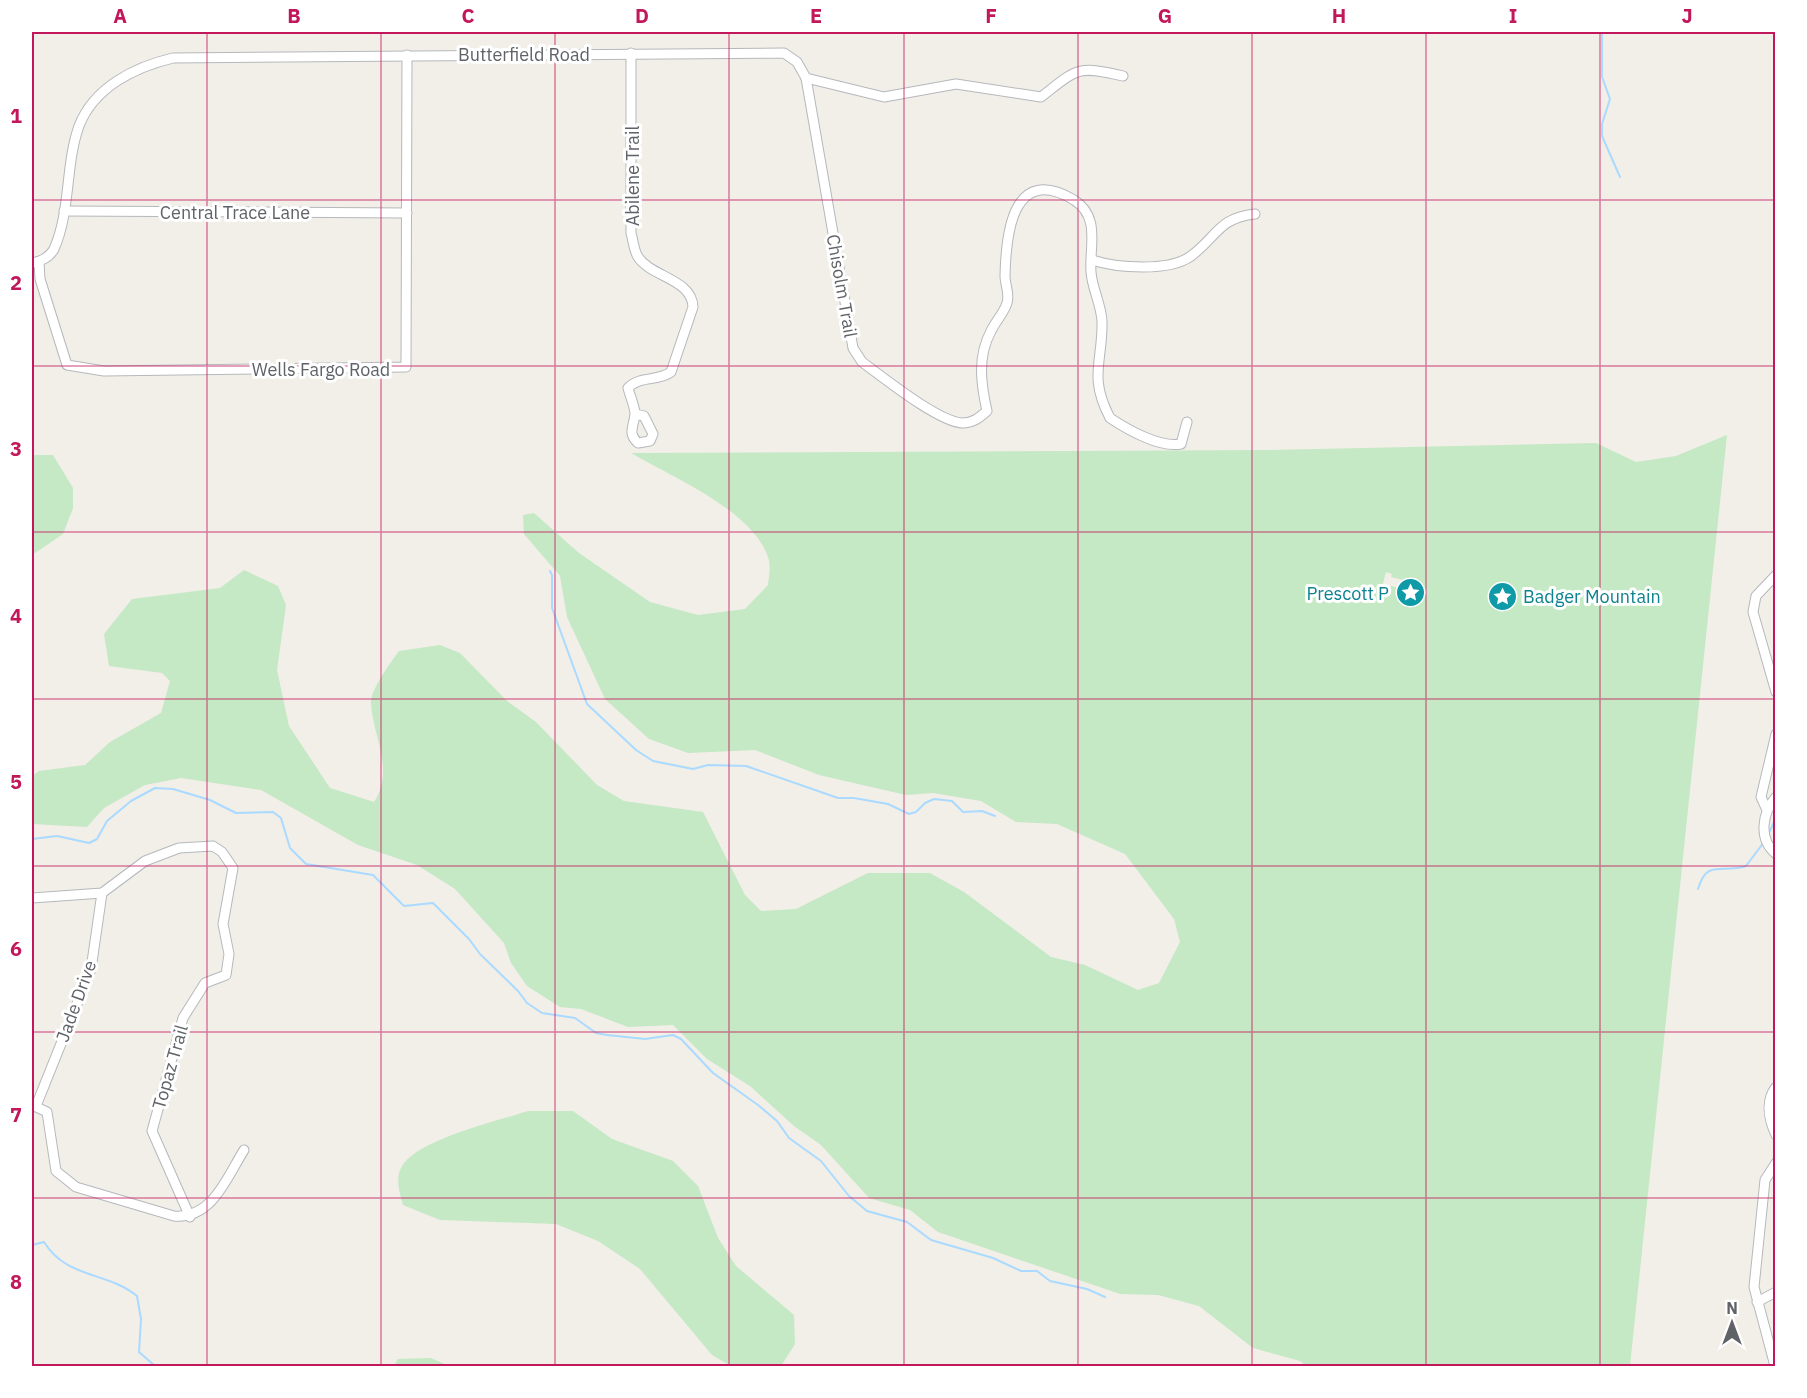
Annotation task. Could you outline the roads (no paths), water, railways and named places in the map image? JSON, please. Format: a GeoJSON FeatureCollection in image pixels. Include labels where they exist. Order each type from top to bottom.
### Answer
{"type":"FeatureCollection","features":[{"type":"Feature","properties":{"kind":"street","name":"Butterfield Road"},"geometry":{"type":"LineString","coordinates":[[35,263],[53,250],[63,212],[68,169],[79,125],[107,87],[134,70],[172,58],[784,52],[797,62],[806,78]]}},
{"type":"Feature","properties":{"kind":"street","name":"Abilene Trail"},"geometry":{"type":"LineString","coordinates":[[631,53],[631,233],[638,256],[650,268],[686,291],[693,301],[672,372],[665,377],[635,381],[628,388],[635,414]]}},
{"type":"Feature","properties":{"kind":"street","name":"Wells Fargo Road"},"geometry":{"type":"LineString","coordinates":[[35,263],[67,365],[104,371],[398,369],[406,366],[407,55]]}},
{"type":"Feature","properties":{"kind":"street"},"geometry":{"type":"LineString","coordinates":[[806,78],[878,96],[956,84],[1041,97],[1075,71],[1097,70],[1122,76]]}},
{"type":"Feature","properties":{"kind":"street","name":"Chisolm Trail"},"geometry":{"type":"LineString","coordinates":[[806,78],[853,348],[862,362],[944,417],[962,423],[976,421],[987,411],[980,376],[989,333],[1007,303],[1005,279],[1014,215],[1021,200],[1029,191],[1041,188],[1075,201],[1087,214],[1093,230],[1091,271],[1102,322],[1097,367],[1098,390],[1110,418],[1157,442],[1172,446],[1181,444],[1187,422]]}},
{"type":"Feature","properties":{"kind":"street","name":"Central Trace Lane"},"geometry":{"type":"LineString","coordinates":[[63,212],[407,213]]}},
{"type":"Feature","properties":{"kind":"street"},"geometry":{"type":"LineString","coordinates":[[1092,261],[1122,266],[1174,263],[1190,257],[1229,219],[1255,214]]}},
{"type":"Feature","properties":{"kind":"street"},"geometry":{"type":"LineString","coordinates":[[32,287],[40,279]]}},
{"type":"Feature","properties":{"kind":"street"},"geometry":{"type":"LineString","coordinates":[[1776,575],[1756,596],[1753,612],[1776,692]]}},
{"type":"Feature","properties":{"kind":"street"},"geometry":{"type":"LineString","coordinates":[[1776,734],[1761,797],[1766,808],[1764,831],[1768,847],[1776,854]]}},
{"type":"Feature","properties":{"kind":"street"},"geometry":{"type":"LineString","coordinates":[[1766,808],[1776,797]]}},
{"type":"Feature","properties":{"kind":"street","name":"Topaz Trail"},"geometry":{"type":"LineString","coordinates":[[102,893],[145,861],[179,848],[213,846],[222,852],[233,868],[224,924],[229,954],[226,975],[205,983],[183,1018],[152,1131],[190,1217]]}},
{"type":"Feature","properties":{"kind":"street"},"geometry":{"type":"LineString","coordinates":[[32,897],[102,893]]}},
{"type":"Feature","properties":{"kind":"street","name":"Jade Drive"},"geometry":{"type":"LineString","coordinates":[[34,1105],[91,969],[102,893]]}},
{"type":"Feature","properties":{"kind":"street"},"geometry":{"type":"LineString","coordinates":[[1776,1087],[1772,1092],[1768,1114],[1776,1135]]}},
{"type":"Feature","properties":{"kind":"street"},"geometry":{"type":"LineString","coordinates":[[34,1105],[47,1112],[56,1171],[76,1187],[174,1216],[190,1217],[210,1204],[244,1150]]}},
{"type":"Feature","properties":{"kind":"street"},"geometry":{"type":"LineString","coordinates":[[1775,1366],[1754,1287],[1765,1180],[1776,1163]]}},
{"type":"Feature","properties":{"kind":"street"},"geometry":{"type":"LineString","coordinates":[[1757,1302],[1776,1292]]}},
{"type":"Feature","properties":{"kind":"waterway"},"geometry":{"type":"LineString","coordinates":[[1602,32],[1602,77],[1610,99],[1602,124],[1602,136],[1620,177]]}},
{"type":"Feature","properties":{"kind":"waterway"},"geometry":{"type":"LineString","coordinates":[[550,571],[552,608],[587,704],[636,750],[653,761],[693,769],[708,765],[746,766],[838,798],[854,798],[888,804],[909,814],[916,812],[925,803],[934,799],[952,801],[963,812],[982,811],[995,816]]}},
{"type":"Feature","properties":{"kind":"waterway"},"geometry":{"type":"LineString","coordinates":[[32,839],[57,836],[89,843],[97,839],[107,821],[131,801],[155,788],[173,789],[210,800],[236,813],[273,812],[281,818],[290,848],[306,864],[373,875],[404,906],[433,903],[527,1003],[542,1013],[575,1018],[596,1033],[645,1039],[673,1035],[681,1039],[713,1073],[758,1105],[777,1121],[789,1138],[821,1161],[849,1196],[867,1211],[907,1222],[931,1240],[993,1258],[1021,1271],[1037,1271],[1050,1281],[1087,1289],[1105,1297]]}},
{"type":"Feature","properties":{"kind":"waterway"},"geometry":{"type":"LineString","coordinates":[[1768,835],[1776,818]]}},
{"type":"Feature","properties":{"kind":"waterway"},"geometry":{"type":"LineString","coordinates":[[1698,889],[1706,873],[1711,870],[1746,866],[1764,842]]}},
{"type":"Feature","properties":{"kind":"waterway"},"geometry":{"type":"LineString","coordinates":[[32,1245],[44,1242],[64,1263],[113,1282],[137,1296],[141,1319],[139,1352],[155,1366]]}},
{"type":"Feature","properties":{"kind":"place","name":"Prescott P"},"geometry":{"type":"Point","coordinates":[1410,593]}},
{"type":"Feature","properties":{"kind":"place","name":"Badger Mountain"},"geometry":{"type":"Point","coordinates":[1502,596]}}]}
